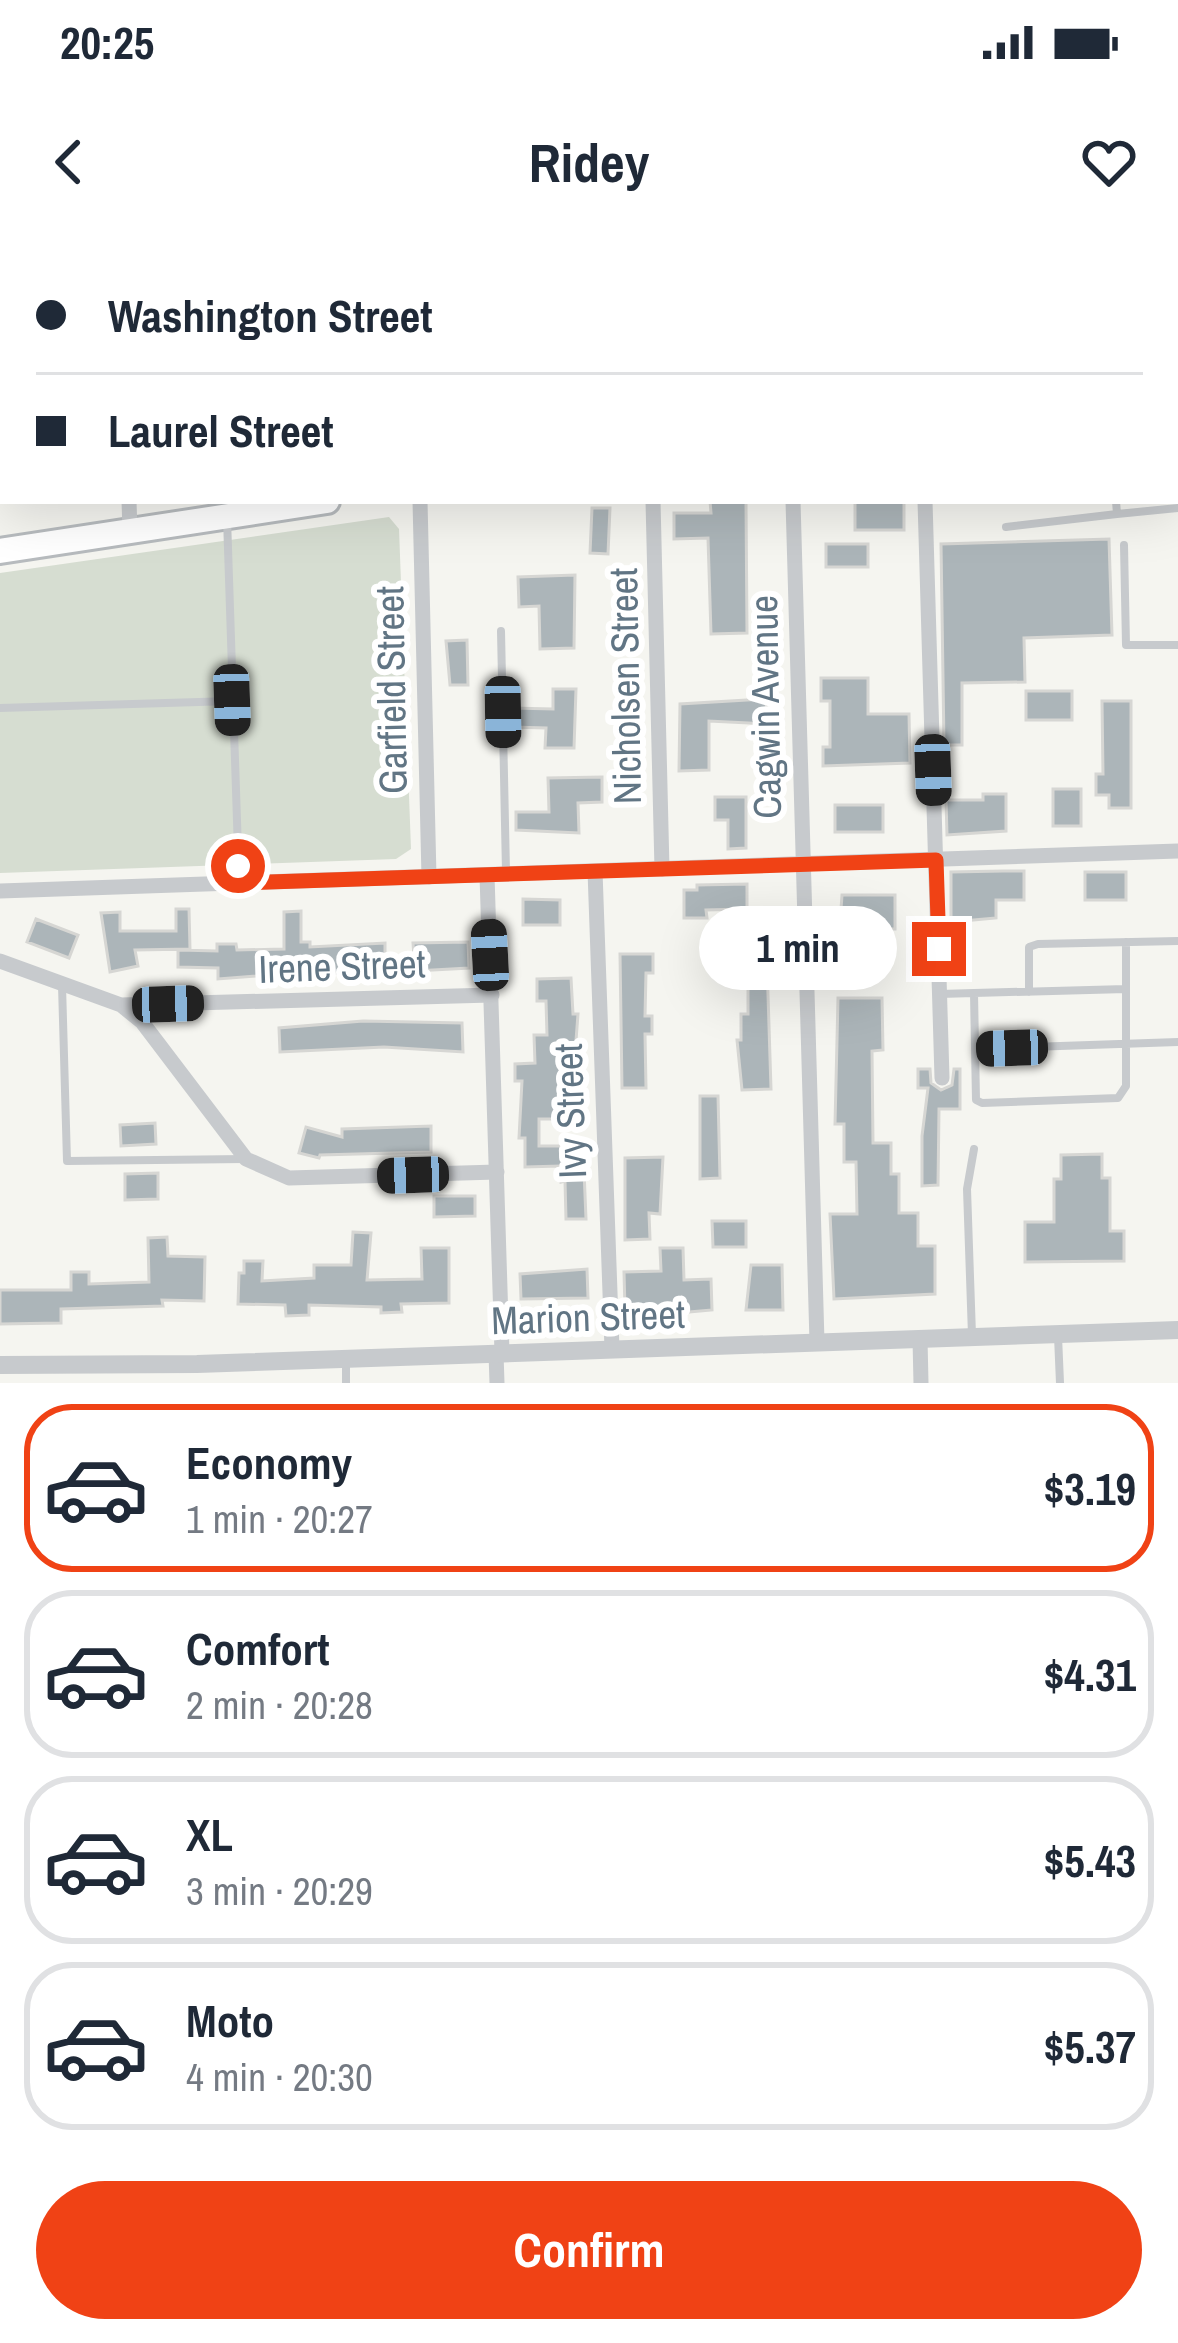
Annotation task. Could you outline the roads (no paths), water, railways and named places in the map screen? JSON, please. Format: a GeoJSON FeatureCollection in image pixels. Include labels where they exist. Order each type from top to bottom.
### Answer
{"type":"FeatureCollection","features":[{"type":"Feature","properties":{"kind":"main road"},"geometry":{"type":"LineString","coordinates":[[0,551],[227,517],[271,505]]}},
{"type":"Feature","properties":{"kind":"street"},"geometry":{"type":"LineString","coordinates":[[129,504],[130,531]]}},
{"type":"Feature","properties":{"kind":"street","name":"Garfield Street"},"geometry":{"type":"LineString","coordinates":[[420,504],[429,877]]}},
{"type":"Feature","properties":{"kind":"street","name":"Nicholsen Street"},"geometry":{"type":"LineString","coordinates":[[653,504],[662,869]]}},
{"type":"Feature","properties":{"kind":"street","name":"Cagwin Avenue"},"geometry":{"type":"LineString","coordinates":[[793,504],[817,1342]]}},
{"type":"Feature","properties":{"kind":"street"},"geometry":{"type":"LineString","coordinates":[[925,504],[942,1078]]}},
{"type":"Feature","properties":{"kind":"street"},"geometry":{"type":"LineString","coordinates":[[0,891],[1178,851]]}},
{"type":"Feature","properties":{"kind":"street","name":"Ivy Street"},"geometry":{"type":"LineString","coordinates":[[595,871],[612,1349]]}},
{"type":"Feature","properties":{"kind":"street"},"geometry":{"type":"LineString","coordinates":[[487,874],[497,1172],[497,1383]]}},
{"type":"Feature","properties":{"kind":"street"},"geometry":{"type":"LineString","coordinates":[[0,961],[122,1005],[142,1022],[246,1159],[265,1170],[289,1178],[497,1172]]}},
{"type":"Feature","properties":{"kind":"street","name":"Irene Street"},"geometry":{"type":"LineString","coordinates":[[122,1005],[492,994]]}},
{"type":"Feature","properties":{"kind":"street","name":"Marion Street"},"geometry":{"type":"LineString","coordinates":[[0,1365],[198,1373],[346,1358],[1178,1330]]}},
{"type":"Feature","properties":{"kind":"street"},"geometry":{"type":"LineString","coordinates":[[920,1339],[921,1383]]}},
{"type":"Feature","properties":{"kind":"lane"},"geometry":{"type":"LineString","coordinates":[[1116,504],[1117,514]]}},
{"type":"Feature","properties":{"kind":"lane"},"geometry":{"type":"LineString","coordinates":[[1006,527],[1178,508]]}},
{"type":"Feature","properties":{"kind":"lane"},"geometry":{"type":"LineString","coordinates":[[227,517],[238,883]]}},
{"type":"Feature","properties":{"kind":"lane"},"geometry":{"type":"LineString","coordinates":[[1124,545],[1126,645],[1178,645]]}},
{"type":"Feature","properties":{"kind":"lane"},"geometry":{"type":"LineString","coordinates":[[501,631],[506,874]]}},
{"type":"Feature","properties":{"kind":"lane"},"geometry":{"type":"LineString","coordinates":[[0,708],[232,700]]}},
{"type":"Feature","properties":{"kind":"lane"},"geometry":{"type":"LineString","coordinates":[[1029,992],[1029,947],[1178,941]]}},
{"type":"Feature","properties":{"kind":"lane"},"geometry":{"type":"LineString","coordinates":[[974,993],[976,1100],[1118,1099],[1126,1086],[1126,942]]}},
{"type":"Feature","properties":{"kind":"lane"},"geometry":{"type":"LineString","coordinates":[[62,985],[67,1161],[246,1159]]}},
{"type":"Feature","properties":{"kind":"lane"},"geometry":{"type":"LineString","coordinates":[[940,994],[1126,989]]}},
{"type":"Feature","properties":{"kind":"lane"},"geometry":{"type":"LineString","coordinates":[[975,1049],[1178,1042]]}},
{"type":"Feature","properties":{"kind":"lane"},"geometry":{"type":"LineString","coordinates":[[972,1337],[967,1189],[974,1149]]}},
{"type":"Feature","properties":{"kind":"lane"},"geometry":{"type":"LineString","coordinates":[[1058,1334],[1060,1383]]}},
{"type":"Feature","properties":{"kind":"lane"},"geometry":{"type":"LineString","coordinates":[[346,1358],[346,1383]]}}]}
